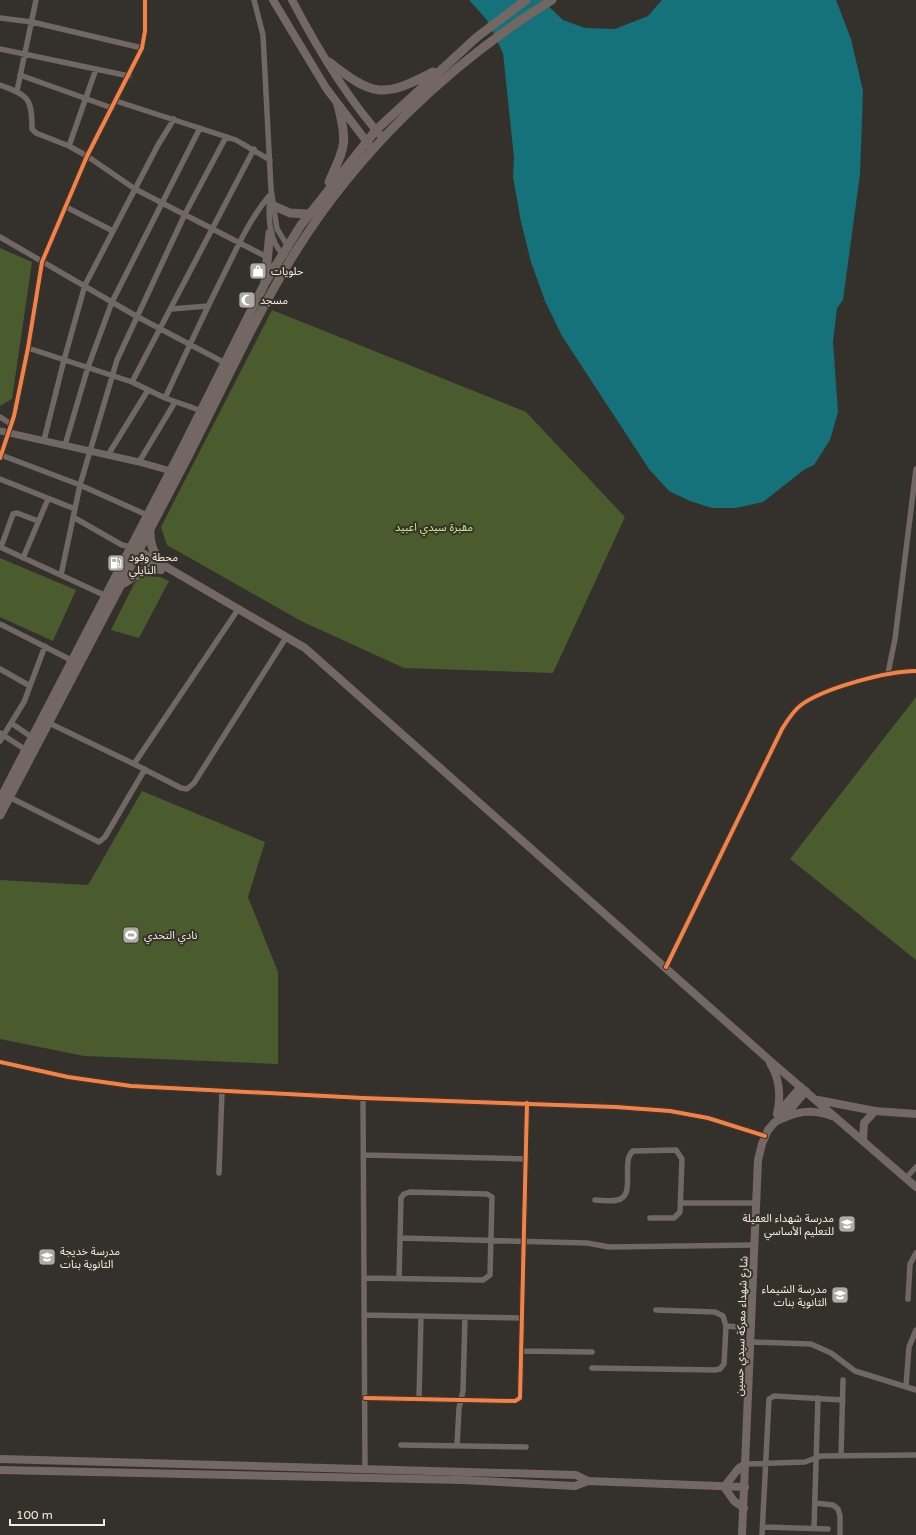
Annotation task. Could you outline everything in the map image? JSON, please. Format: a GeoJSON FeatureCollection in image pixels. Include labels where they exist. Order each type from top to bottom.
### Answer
{"type":"FeatureCollection","features":[{"type":"Feature","properties":{"kind":"main road"},"geometry":{"type":"LineString","coordinates":[[273,0],[307,59],[338,105],[373,150]]}},
{"type":"Feature","properties":{"kind":"main road"},"geometry":{"type":"LineString","coordinates":[[292,0],[356,104],[383,138]]}},
{"type":"Feature","properties":{"kind":"main road"},"geometry":{"type":"LineString","coordinates":[[0,800],[131,550],[147,515],[202,411],[265,283],[308,214],[376,130],[477,37],[526,0]]}},
{"type":"Feature","properties":{"kind":"main road"},"geometry":{"type":"LineString","coordinates":[[0,815],[122,585],[131,550],[150,528],[273,290],[292,257],[317,219],[383,138],[428,94],[486,45],[552,0]]}},
{"type":"Feature","properties":{"kind":"main road"},"geometry":{"type":"LineString","coordinates":[[329,62],[361,86],[382,90],[407,86],[445,66]]}},
{"type":"Feature","properties":{"kind":"main road"},"geometry":{"type":"LineString","coordinates":[[323,195],[339,163],[344,147],[344,128],[338,105]]}},
{"type":"Feature","properties":{"kind":"main road"},"geometry":{"type":"LineString","coordinates":[[274,206],[290,213],[308,214]]}},
{"type":"Feature","properties":{"kind":"main road"},"geometry":{"type":"LineString","coordinates":[[265,283],[266,257],[270,233]]}},
{"type":"Feature","properties":{"kind":"main road"},"geometry":{"type":"LineString","coordinates":[[150,528],[150,537],[154,552],[161,566]]}},
{"type":"Feature","properties":{"kind":"main road"},"geometry":{"type":"LineString","coordinates":[[131,550],[239,608],[287,636],[317,657],[768,1059],[916,1187]]}},
{"type":"Feature","properties":{"kind":"main road"},"geometry":{"type":"LineString","coordinates":[[122,585],[143,571],[161,566]]}},
{"type":"Feature","properties":{"kind":"main road"},"geometry":{"type":"LineString","coordinates":[[768,1059],[776,1074],[779,1090],[778,1118],[811,1111],[838,1119]]}},
{"type":"Feature","properties":{"kind":"main road","name":"شارع شهداء معركة سيدي حسين"},"geometry":{"type":"LineString","coordinates":[[742,1535],[758,1160],[765,1136],[778,1118],[803,1089]]}},
{"type":"Feature","properties":{"kind":"main road"},"geometry":{"type":"LineString","coordinates":[[815,1099],[875,1111],[916,1114]]}},
{"type":"Feature","properties":{"kind":"main road"},"geometry":{"type":"LineString","coordinates":[[863,1141],[864,1123],[875,1111]]}},
{"type":"Feature","properties":{"kind":"main road"},"geometry":{"type":"LineString","coordinates":[[0,1459],[576,1475],[588,1481]]}},
{"type":"Feature","properties":{"kind":"main road"},"geometry":{"type":"LineString","coordinates":[[724,1487],[739,1468],[746,1464]]}},
{"type":"Feature","properties":{"kind":"main road"},"geometry":{"type":"LineString","coordinates":[[0,1470],[233,1477],[462,1480],[574,1486],[588,1481],[745,1487]]}},
{"type":"Feature","properties":{"kind":"main road"},"geometry":{"type":"LineString","coordinates":[[724,1487],[734,1501],[744,1508]]}},
{"type":"Feature","properties":{"kind":"street"},"geometry":{"type":"LineString","coordinates":[[17,91],[36,0]]}},
{"type":"Feature","properties":{"kind":"street"},"geometry":{"type":"LineString","coordinates":[[146,0],[145,30],[142,48],[87,156],[42,262],[28,348],[11,424],[1,457],[80,485],[147,515]]}},
{"type":"Feature","properties":{"kind":"street"},"geometry":{"type":"LineString","coordinates":[[254,0],[263,35],[271,189],[277,229],[285,250],[292,257]]}},
{"type":"Feature","properties":{"kind":"street"},"geometry":{"type":"LineString","coordinates":[[0,18],[32,22],[142,48]]}},
{"type":"Feature","properties":{"kind":"street"},"geometry":{"type":"LineString","coordinates":[[0,49],[129,76]]}},
{"type":"Feature","properties":{"kind":"street"},"geometry":{"type":"LineString","coordinates":[[69,146],[96,69]]}},
{"type":"Feature","properties":{"kind":"street"},"geometry":{"type":"LineString","coordinates":[[20,75],[112,108]]}},
{"type":"Feature","properties":{"kind":"street"},"geometry":{"type":"LineString","coordinates":[[0,85],[17,91],[31,105],[32,129],[34,132],[47,139],[69,146],[87,156],[135,189],[213,228],[266,257]]}},
{"type":"Feature","properties":{"kind":"street"},"geometry":{"type":"LineString","coordinates":[[116,101],[226,137],[254,150],[270,160]]}},
{"type":"Feature","properties":{"kind":"street"},"geometry":{"type":"LineString","coordinates":[[44,440],[85,285],[135,189],[174,119]]}},
{"type":"Feature","properties":{"kind":"street"},"geometry":{"type":"LineString","coordinates":[[65,445],[88,367],[112,302],[200,128]]}},
{"type":"Feature","properties":{"kind":"street"},"geometry":{"type":"LineString","coordinates":[[61,575],[80,485],[111,375],[136,316],[185,214],[226,137]]}},
{"type":"Feature","properties":{"kind":"street"},"geometry":{"type":"LineString","coordinates":[[132,382],[254,150]]}},
{"type":"Feature","properties":{"kind":"street"},"geometry":{"type":"LineString","coordinates":[[271,189],[269,196],[270,233],[292,257]]}},
{"type":"Feature","properties":{"kind":"street"},"geometry":{"type":"LineString","coordinates":[[165,398],[189,345],[240,243],[258,210],[269,196]]}},
{"type":"Feature","properties":{"kind":"street"},"geometry":{"type":"LineString","coordinates":[[66,207],[113,231]]}},
{"type":"Feature","properties":{"kind":"street"},"geometry":{"type":"LineString","coordinates":[[0,237],[136,316],[225,363]]}},
{"type":"Feature","properties":{"kind":"street"},"geometry":{"type":"LineString","coordinates":[[171,309],[208,306]]}},
{"type":"Feature","properties":{"kind":"street"},"geometry":{"type":"LineString","coordinates":[[28,348],[132,382],[165,398],[202,411]]}},
{"type":"Feature","properties":{"kind":"street"},"geometry":{"type":"LineString","coordinates":[[108,455],[148,390]]}},
{"type":"Feature","properties":{"kind":"street"},"geometry":{"type":"LineString","coordinates":[[139,462],[175,402]]}},
{"type":"Feature","properties":{"kind":"street"},"geometry":{"type":"LineString","coordinates":[[0,417],[11,424]]}},
{"type":"Feature","properties":{"kind":"street"},"geometry":{"type":"LineString","coordinates":[[0,430],[171,470]]}},
{"type":"Feature","properties":{"kind":"street"},"geometry":{"type":"LineString","coordinates":[[888,673],[895,639],[915,495],[916,469]]}},
{"type":"Feature","properties":{"kind":"street"},"geometry":{"type":"LineString","coordinates":[[0,480],[75,509]]}},
{"type":"Feature","properties":{"kind":"street"},"geometry":{"type":"LineString","coordinates":[[23,558],[48,499]]}},
{"type":"Feature","properties":{"kind":"street"},"geometry":{"type":"LineString","coordinates":[[38,522],[16,513],[13,514],[1,547],[106,596]]}},
{"type":"Feature","properties":{"kind":"street"},"geometry":{"type":"LineString","coordinates":[[73,517],[131,550]]}},
{"type":"Feature","properties":{"kind":"street"},"geometry":{"type":"LineString","coordinates":[[134,764],[239,608]]}},
{"type":"Feature","properties":{"kind":"street"},"geometry":{"type":"LineString","coordinates":[[0,624],[73,661]]}},
{"type":"Feature","properties":{"kind":"street"},"geometry":{"type":"LineString","coordinates":[[49,723],[181,788],[190,787],[287,636]]}},
{"type":"Feature","properties":{"kind":"street"},"geometry":{"type":"LineString","coordinates":[[0,741],[2,734],[12,723],[24,702],[45,646]]}},
{"type":"Feature","properties":{"kind":"street"},"geometry":{"type":"LineString","coordinates":[[0,669],[30,686]]}},
{"type":"Feature","properties":{"kind":"street"},"geometry":{"type":"LineString","coordinates":[[666,967],[782,729],[799,706],[816,696],[888,673],[916,671]]}},
{"type":"Feature","properties":{"kind":"street"},"geometry":{"type":"LineString","coordinates":[[12,723],[32,738]]}},
{"type":"Feature","properties":{"kind":"street"},"geometry":{"type":"LineString","coordinates":[[2,734],[26,750]]}},
{"type":"Feature","properties":{"kind":"street"},"geometry":{"type":"LineString","coordinates":[[9,797],[99,842],[106,838],[145,769]]}},
{"type":"Feature","properties":{"kind":"street"},"geometry":{"type":"LineString","coordinates":[[0,1062],[100,1082],[222,1091],[363,1098],[622,1107],[684,1113],[732,1124],[765,1136]]}},
{"type":"Feature","properties":{"kind":"street"},"geometry":{"type":"LineString","coordinates":[[219,1173],[222,1091]]}},
{"type":"Feature","properties":{"kind":"street"},"geometry":{"type":"LineString","coordinates":[[363,1098],[365,1469]]}},
{"type":"Feature","properties":{"kind":"street"},"geometry":{"type":"LineString","coordinates":[[365,1398],[516,1401],[519,1399],[527,1103]]}},
{"type":"Feature","properties":{"kind":"street"},"geometry":{"type":"LineString","coordinates":[[595,1200],[617,1200],[625,1195],[627,1189],[628,1158],[633,1151],[674,1150],[678,1152],[682,1159],[680,1212],[676,1217],[650,1218]]}},
{"type":"Feature","properties":{"kind":"street"},"geometry":{"type":"LineString","coordinates":[[364,1155],[526,1159]]}},
{"type":"Feature","properties":{"kind":"street"},"geometry":{"type":"LineString","coordinates":[[906,1178],[916,1167]]}},
{"type":"Feature","properties":{"kind":"street"},"geometry":{"type":"LineString","coordinates":[[364,1278],[399,1279],[486,1280],[490,1275],[492,1240],[493,1201],[489,1194],[410,1192],[404,1194],[401,1198],[399,1279]]}},
{"type":"Feature","properties":{"kind":"street"},"geometry":{"type":"LineString","coordinates":[[681,1203],[757,1202]]}},
{"type":"Feature","properties":{"kind":"street"},"geometry":{"type":"LineString","coordinates":[[400,1238],[587,1243],[609,1248],[755,1245]]}},
{"type":"Feature","properties":{"kind":"street"},"geometry":{"type":"LineString","coordinates":[[908,1299],[910,1264],[916,1253]]}},
{"type":"Feature","properties":{"kind":"street"},"geometry":{"type":"LineString","coordinates":[[592,1368],[718,1370],[724,1364],[726,1326],[725,1319],[718,1313],[656,1310]]}},
{"type":"Feature","properties":{"kind":"street"},"geometry":{"type":"LineString","coordinates":[[364,1315],[521,1318]]}},
{"type":"Feature","properties":{"kind":"street"},"geometry":{"type":"LineString","coordinates":[[419,1399],[421,1316]]}},
{"type":"Feature","properties":{"kind":"street"},"geometry":{"type":"LineString","coordinates":[[457,1446],[463,1391],[465,1317]]}},
{"type":"Feature","properties":{"kind":"street"},"geometry":{"type":"LineString","coordinates":[[726,1326],[751,1328]]}},
{"type":"Feature","properties":{"kind":"street"},"geometry":{"type":"LineString","coordinates":[[906,1386],[909,1347],[916,1330]]}},
{"type":"Feature","properties":{"kind":"street"},"geometry":{"type":"LineString","coordinates":[[751,1342],[811,1344],[830,1352],[855,1371],[916,1390]]}},
{"type":"Feature","properties":{"kind":"street"},"geometry":{"type":"LineString","coordinates":[[521,1351],[592,1352]]}},
{"type":"Feature","properties":{"kind":"street"},"geometry":{"type":"LineString","coordinates":[[841,1456],[844,1380]]}},
{"type":"Feature","properties":{"kind":"street"},"geometry":{"type":"LineString","coordinates":[[762,1535],[770,1398],[774,1396],[843,1400]]}},
{"type":"Feature","properties":{"kind":"street"},"geometry":{"type":"LineString","coordinates":[[814,1528],[818,1398]]}},
{"type":"Feature","properties":{"kind":"street"},"geometry":{"type":"LineString","coordinates":[[401,1445],[526,1447]]}},
{"type":"Feature","properties":{"kind":"street"},"geometry":{"type":"LineString","coordinates":[[746,1464],[805,1462],[816,1458],[841,1456],[916,1455]]}},
{"type":"Feature","properties":{"kind":"street"},"geometry":{"type":"LineString","coordinates":[[815,1503],[833,1505],[838,1509],[840,1516],[840,1535]]}},
{"type":"Feature","properties":{"kind":"street"},"geometry":{"type":"LineString","coordinates":[[763,1527],[828,1529]]}},
{"type":"Feature","properties":{"kind":"green space"},"geometry":{"type":"Polygon","coordinates":[[[0,248],[32,262],[12,399],[0,406],[0,248]]]}},
{"type":"Feature","properties":{"kind":"green space","name":"مقبرة سيدي اعبيد"},"geometry":{"type":"Polygon","coordinates":[[[272,310],[526,412],[625,517],[553,673],[404,668],[301,621],[167,545],[161,527],[272,310]]]}},
{"type":"Feature","properties":{"kind":"green space"},"geometry":{"type":"Polygon","coordinates":[[[0,558],[76,590],[53,641],[0,617],[0,558]]]}},
{"type":"Feature","properties":{"kind":"green space"},"geometry":{"type":"Polygon","coordinates":[[[142,576],[160,577],[169,581],[139,638],[111,630],[134,584],[142,576]]]}},
{"type":"Feature","properties":{"kind":"green space"},"geometry":{"type":"Polygon","coordinates":[[[916,697],[916,960],[790,859],[916,697]]]}},
{"type":"Feature","properties":{"kind":"green space","name":"نادي التحدي"},"geometry":{"type":"Polygon","coordinates":[[[142,791],[265,842],[248,897],[278,972],[278,1064],[84,1056],[0,1039],[0,880],[88,885],[142,791]]]}},
{"type":"Feature","properties":{"kind":"water"},"geometry":{"type":"Polygon","coordinates":[[[469,0],[542,0],[563,20],[585,28],[615,29],[648,16],[662,0],[836,0],[851,39],[863,91],[860,174],[843,300],[837,308],[833,342],[838,412],[830,440],[814,465],[805,469],[763,502],[736,508],[712,508],[690,501],[669,491],[649,469],[562,336],[545,301],[531,262],[521,222],[513,177],[514,158],[503,53],[487,20],[469,0]]]}},
{"type":"Feature","properties":{"kind":"cycle path"},"geometry":{"type":"LineString","coordinates":[[0,458],[14,416],[28,348],[42,262],[87,156],[142,48],[145,31],[145,0]]}},
{"type":"Feature","properties":{"kind":"cycle path"},"geometry":{"type":"LineString","coordinates":[[666,967],[782,729],[798,707],[811,699],[856,682],[889,674],[916,671]]}},
{"type":"Feature","properties":{"kind":"cycle path"},"geometry":{"type":"LineString","coordinates":[[0,1062],[68,1077],[131,1086],[363,1098],[616,1107],[670,1111],[708,1118],[765,1136]]}},
{"type":"Feature","properties":{"kind":"cycle path"},"geometry":{"type":"LineString","coordinates":[[365,1398],[515,1401],[520,1398],[527,1103]]}},
{"type":"Feature","properties":{"kind":"place","name":"حلويات"},"geometry":{"type":"Point","coordinates":[258,271]}},
{"type":"Feature","properties":{"kind":"place","name":"مسجد"},"geometry":{"type":"Point","coordinates":[247,300]}},
{"type":"Feature","properties":{"kind":"place","name":"محطة وقود النايلي"},"geometry":{"type":"Point","coordinates":[116,563]}},
{"type":"Feature","properties":{"kind":"place","name":"نادي التحدي"},"geometry":{"type":"Point","coordinates":[131,935]}},
{"type":"Feature","properties":{"kind":"place","name":"مدرسة شهداء العقيلة للتعليم الأساسي"},"geometry":{"type":"Point","coordinates":[847,1224]}},
{"type":"Feature","properties":{"kind":"place","name":"مدرسة خديجة الثانوية بنات"},"geometry":{"type":"Point","coordinates":[47,1257]}},
{"type":"Feature","properties":{"kind":"place","name":"مدرسة الشيماء الثانوية بنات"},"geometry":{"type":"Point","coordinates":[840,1295]}}]}
